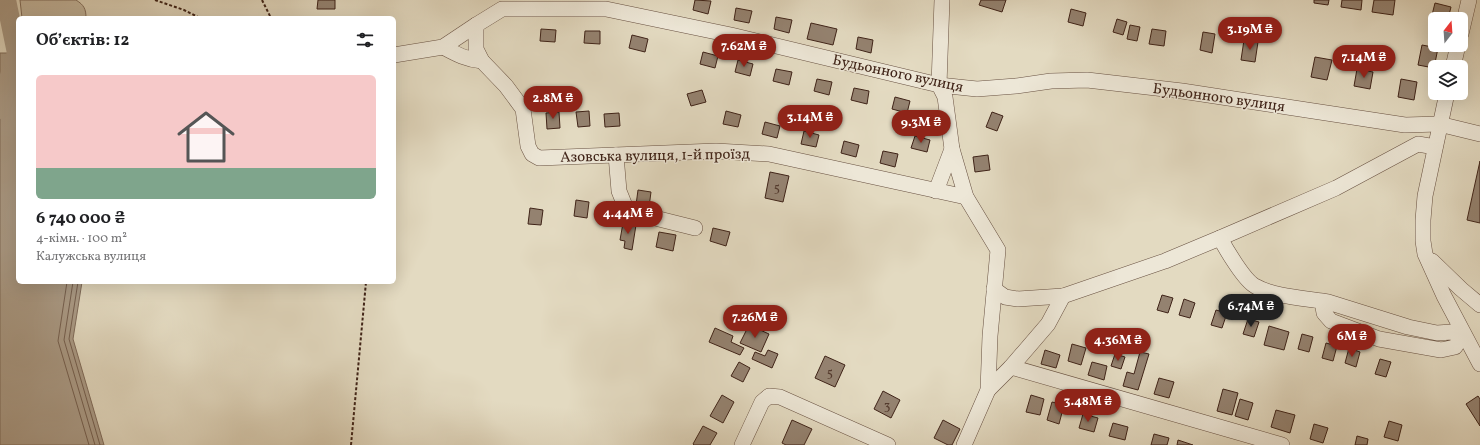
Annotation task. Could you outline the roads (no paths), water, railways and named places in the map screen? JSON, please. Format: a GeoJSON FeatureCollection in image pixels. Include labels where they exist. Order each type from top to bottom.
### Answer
{"type":"FeatureCollection","features":[{"type":"Feature","properties":{"kind":"street"},"geometry":{"type":"LineString","coordinates":[[942,0],[939,85],[945,97],[952,149],[966,197],[998,250],[990,336],[988,390]]}},
{"type":"Feature","properties":{"kind":"street"},"geometry":{"type":"LineString","coordinates":[[1466,12],[1469,0]]}},
{"type":"Feature","properties":{"kind":"street","name":"Будьонного вулиця"},"geometry":{"type":"LineString","coordinates":[[396,54],[443,47],[501,5],[606,10],[731,35],[939,85],[977,89],[1016,86],[1052,80],[1087,80],[1182,90],[1405,125],[1440,124],[1480,134]]}},
{"type":"Feature","properties":{"kind":"street"},"geometry":{"type":"LineString","coordinates":[[476,24],[476,49],[482,61]]}},
{"type":"Feature","properties":{"kind":"street"},"geometry":{"type":"LineString","coordinates":[[443,47],[471,60],[482,61]]}},
{"type":"Feature","properties":{"kind":"street","name":"Азовська вулиця, 1-й проїзд"},"geometry":{"type":"LineString","coordinates":[[482,61],[506,86],[523,109],[528,146],[532,154],[540,158],[716,151],[769,154],[966,197]]}},
{"type":"Feature","properties":{"kind":"street"},"geometry":{"type":"LineString","coordinates":[[1445,100],[1425,196],[1422,220],[1425,254],[1444,296],[1480,364]]}},
{"type":"Feature","properties":{"kind":"street"},"geometry":{"type":"LineString","coordinates":[[1405,125],[1418,144]]}},
{"type":"Feature","properties":{"kind":"street"},"geometry":{"type":"LineString","coordinates":[[994,289],[1005,297],[1018,299],[1063,296],[1165,261],[1220,238],[1336,188],[1418,144],[1435,147]]}},
{"type":"Feature","properties":{"kind":"street"},"geometry":{"type":"LineString","coordinates":[[936,191],[952,149]]}},
{"type":"Feature","properties":{"kind":"street"},"geometry":{"type":"LineString","coordinates":[[616,155],[619,191],[627,211],[695,228]]}},
{"type":"Feature","properties":{"kind":"street"},"geometry":{"type":"LineString","coordinates":[[1220,238],[1232,259],[1253,286],[1267,292],[1322,301],[1408,327],[1437,333],[1452,332],[1464,335]]}},
{"type":"Feature","properties":{"kind":"street"},"geometry":{"type":"LineString","coordinates":[[1425,254],[1480,305]]}},
{"type":"Feature","properties":{"kind":"street"},"geometry":{"type":"LineString","coordinates":[[964,445],[988,390],[1011,367],[1048,324],[1063,296]]}},
{"type":"Feature","properties":{"kind":"street"},"geometry":{"type":"LineString","coordinates":[[1011,367],[1282,445]]}},
{"type":"Feature","properties":{"kind":"street"},"geometry":{"type":"LineString","coordinates":[[742,445],[762,402],[769,396],[780,397],[888,445]]}},
{"type":"Feature","properties":{"kind":"water"},"geometry":{"type":"Polygon","coordinates":[[[0,53],[16,53],[16,284],[82,284],[73,339],[104,445],[0,445],[0,53]]]}},
{"type":"Feature","properties":{"kind":"waterway"},"geometry":{"type":"LineString","coordinates":[[6,0],[16,48]]}},
{"type":"Feature","properties":{"kind":"waterway"},"geometry":{"type":"LineString","coordinates":[[0,109],[16,56]]}}]}
